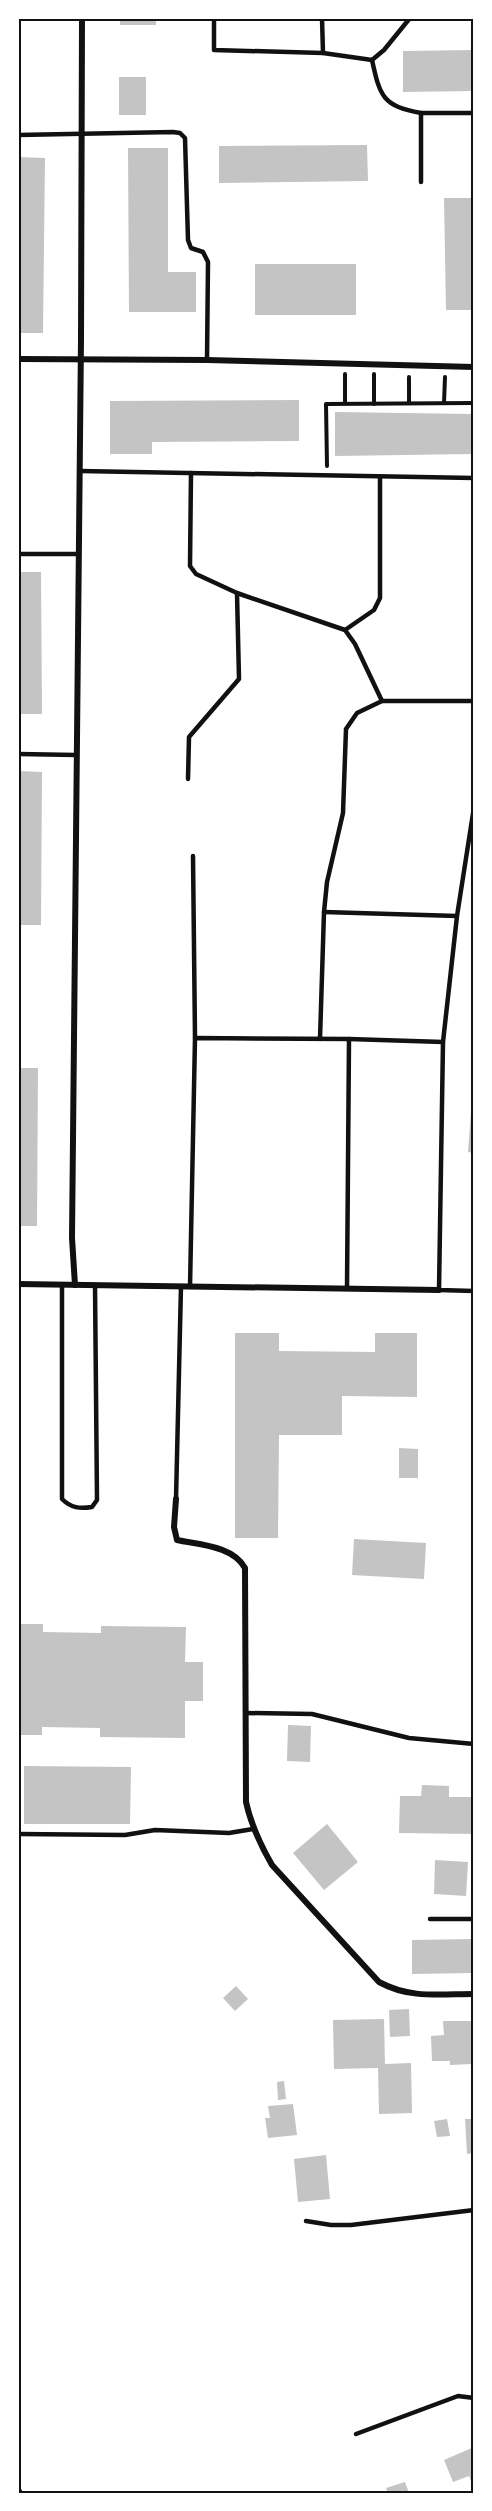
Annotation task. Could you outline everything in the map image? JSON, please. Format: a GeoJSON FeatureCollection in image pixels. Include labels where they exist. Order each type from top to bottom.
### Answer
{"type":"FeatureCollection","features":[{"type":"Feature","properties":{"kind":"street"},"geometry":{"type":"LineString","coordinates":[[75,1285],[72,1238],[82,18]]}},
{"type":"Feature","properties":{"kind":"street"},"geometry":{"type":"LineString","coordinates":[[18,359],[207,360],[474,367]]}},
{"type":"Feature","properties":{"kind":"street"},"geometry":{"type":"LineString","coordinates":[[18,1284],[439,1290]]}},
{"type":"Feature","properties":{"kind":"street"},"geometry":{"type":"LineString","coordinates":[[176,1499],[174,1527],[177,1540],[228,1552],[236,1556],[245,1568],[246,1802],[253,1828],[272,1865],[379,1982],[395,1991],[411,1995],[474,1994]]}},
{"type":"Feature","properties":{"kind":"lane"},"geometry":{"type":"LineString","coordinates":[[214,18],[214,50],[323,53],[372,60],[384,50],[410,18]]}},
{"type":"Feature","properties":{"kind":"lane"},"geometry":{"type":"LineString","coordinates":[[322,18],[323,53]]}},
{"type":"Feature","properties":{"kind":"lane"},"geometry":{"type":"LineString","coordinates":[[372,60],[377,84],[386,101],[402,110],[422,113],[474,113]]}},
{"type":"Feature","properties":{"kind":"lane"},"geometry":{"type":"LineString","coordinates":[[421,182],[422,113]]}},
{"type":"Feature","properties":{"kind":"lane"},"geometry":{"type":"LineString","coordinates":[[18,135],[173,132],[185,138],[188,240],[191,248],[207,255],[208,262],[207,360]]}},
{"type":"Feature","properties":{"kind":"lane"},"geometry":{"type":"LineString","coordinates":[[80,471],[474,478]]}},
{"type":"Feature","properties":{"kind":"lane"},"geometry":{"type":"LineString","coordinates":[[191,473],[190,566],[196,574],[237,593],[345,630],[355,645],[382,701]]}},
{"type":"Feature","properties":{"kind":"lane"},"geometry":{"type":"LineString","coordinates":[[345,630],[374,610],[381,598],[380,477]]}},
{"type":"Feature","properties":{"kind":"lane"},"geometry":{"type":"LineString","coordinates":[[18,554],[79,554]]}},
{"type":"Feature","properties":{"kind":"lane"},"geometry":{"type":"LineString","coordinates":[[188,779],[189,738],[239,680],[237,593]]}},
{"type":"Feature","properties":{"kind":"lane"},"geometry":{"type":"LineString","coordinates":[[320,1039],[324,912],[327,882],[343,813],[346,729],[357,713],[382,701],[474,701]]}},
{"type":"Feature","properties":{"kind":"lane"},"geometry":{"type":"LineString","coordinates":[[18,754],[76,755]]}},
{"type":"Feature","properties":{"kind":"lane"},"geometry":{"type":"LineString","coordinates":[[474,807],[457,916],[443,1042],[439,1290],[474,1291]]}},
{"type":"Feature","properties":{"kind":"lane"},"geometry":{"type":"LineString","coordinates":[[190,1287],[195,1038],[193,856]]}},
{"type":"Feature","properties":{"kind":"lane"},"geometry":{"type":"LineString","coordinates":[[324,912],[457,916]]}},
{"type":"Feature","properties":{"kind":"lane"},"geometry":{"type":"LineString","coordinates":[[195,1038],[443,1042]]}},
{"type":"Feature","properties":{"kind":"lane"},"geometry":{"type":"LineString","coordinates":[[347,1288],[349,1039]]}},
{"type":"Feature","properties":{"kind":"lane"},"geometry":{"type":"LineString","coordinates":[[62,1285],[62,1499],[68,1505],[85,1508],[92,1507],[97,1500],[95,1285]]}},
{"type":"Feature","properties":{"kind":"lane"},"geometry":{"type":"LineString","coordinates":[[176,1499],[181,1286]]}},
{"type":"Feature","properties":{"kind":"lane"},"geometry":{"type":"LineString","coordinates":[[246,1713],[312,1714],[408,1738],[474,1744]]}},
{"type":"Feature","properties":{"kind":"lane"},"geometry":{"type":"LineString","coordinates":[[18,1834],[125,1835],[155,1830],[229,1833],[253,1828]]}},
{"type":"Feature","properties":{"kind":"lane"},"geometry":{"type":"LineString","coordinates":[[430,1919],[474,1919]]}},
{"type":"Feature","properties":{"kind":"lane"},"geometry":{"type":"LineString","coordinates":[[306,2221],[351,2225],[474,2210]]}},
{"type":"Feature","properties":{"kind":"lane"},"geometry":{"type":"LineString","coordinates":[[356,2434],[458,2396],[474,2398]]}},
{"type":"Feature","properties":{"kind":"path"},"geometry":{"type":"LineString","coordinates":[[345,364],[345,404]]}},
{"type":"Feature","properties":{"kind":"path"},"geometry":{"type":"LineString","coordinates":[[374,364],[374,404]]}},
{"type":"Feature","properties":{"kind":"path"},"geometry":{"type":"LineString","coordinates":[[409,365],[409,404]]}},
{"type":"Feature","properties":{"kind":"path"},"geometry":{"type":"LineString","coordinates":[[444,403],[445,366]]}},
{"type":"Feature","properties":{"kind":"path"},"geometry":{"type":"LineString","coordinates":[[327,476],[326,404],[474,403]]}},
{"type":"Feature","properties":{"kind":"building"},"geometry":{"type":"Polygon","coordinates":[[[120,18],[156,18],[156,25],[120,25],[120,18]]]}},
{"type":"Feature","properties":{"kind":"building"},"geometry":{"type":"Polygon","coordinates":[[[474,50],[474,91],[403,92],[403,51],[474,50]]]}},
{"type":"Feature","properties":{"kind":"building"},"geometry":{"type":"Polygon","coordinates":[[[119,77],[146,77],[146,115],[119,115],[119,77]]]}},
{"type":"Feature","properties":{"kind":"building"},"geometry":{"type":"Polygon","coordinates":[[[367,145],[368,181],[219,183],[219,146],[367,145]]]}},
{"type":"Feature","properties":{"kind":"building"},"geometry":{"type":"Polygon","coordinates":[[[128,148],[168,148],[168,272],[196,272],[196,312],[129,312],[128,148]]]}},
{"type":"Feature","properties":{"kind":"building"},"geometry":{"type":"Polygon","coordinates":[[[18,157],[45,158],[43,333],[18,333],[18,157]]]}},
{"type":"Feature","properties":{"kind":"building"},"geometry":{"type":"Polygon","coordinates":[[[444,198],[474,198],[474,310],[446,310],[444,198]]]}},
{"type":"Feature","properties":{"kind":"building"},"geometry":{"type":"Polygon","coordinates":[[[255,264],[356,264],[356,315],[255,315],[255,264]]]}},
{"type":"Feature","properties":{"kind":"building"},"geometry":{"type":"Polygon","coordinates":[[[299,400],[299,441],[152,442],[152,454],[110,454],[110,401],[299,400]]]}},
{"type":"Feature","properties":{"kind":"building"},"geometry":{"type":"Polygon","coordinates":[[[335,412],[472,414],[472,454],[335,456],[335,412]]]}},
{"type":"Feature","properties":{"kind":"building"},"geometry":{"type":"Polygon","coordinates":[[[18,572],[41,572],[42,714],[18,714],[18,572]]]}},
{"type":"Feature","properties":{"kind":"building"},"geometry":{"type":"Polygon","coordinates":[[[18,771],[42,772],[41,925],[18,925],[18,771]]]}},
{"type":"Feature","properties":{"kind":"building"},"geometry":{"type":"Polygon","coordinates":[[[18,1068],[38,1068],[37,1226],[18,1226],[18,1068]]]}},
{"type":"Feature","properties":{"kind":"building"},"geometry":{"type":"Polygon","coordinates":[[[472,1098],[474,1098],[474,1153],[468,1152],[472,1098]]]}},
{"type":"Feature","properties":{"kind":"building"},"geometry":{"type":"Polygon","coordinates":[[[235,1333],[279,1333],[279,1351],[375,1352],[375,1333],[417,1333],[417,1397],[342,1396],[342,1435],[279,1435],[278,1538],[235,1538],[235,1333]]]}},
{"type":"Feature","properties":{"kind":"building"},"geometry":{"type":"Polygon","coordinates":[[[399,1448],[418,1449],[418,1478],[399,1478],[399,1448]]]}},
{"type":"Feature","properties":{"kind":"building"},"geometry":{"type":"Polygon","coordinates":[[[354,1539],[426,1543],[424,1579],[352,1575],[354,1539]]]}},
{"type":"Feature","properties":{"kind":"building"},"geometry":{"type":"Polygon","coordinates":[[[18,1624],[43,1624],[43,1632],[101,1633],[101,1626],[186,1627],[185,1662],[203,1662],[203,1701],[185,1701],[185,1738],[100,1737],[100,1728],[42,1727],[42,1735],[18,1735],[18,1624]]]}},
{"type":"Feature","properties":{"kind":"building"},"geometry":{"type":"Polygon","coordinates":[[[288,1725],[311,1726],[310,1762],[287,1761],[288,1725]]]}},
{"type":"Feature","properties":{"kind":"building"},"geometry":{"type":"Polygon","coordinates":[[[24,1766],[131,1767],[130,1824],[24,1824],[24,1766]]]}},
{"type":"Feature","properties":{"kind":"building"},"geometry":{"type":"Polygon","coordinates":[[[422,1785],[449,1786],[449,1797],[474,1797],[474,1834],[399,1833],[400,1796],[421,1796],[422,1785]]]}},
{"type":"Feature","properties":{"kind":"building"},"geometry":{"type":"Polygon","coordinates":[[[327,1824],[358,1862],[324,1890],[293,1853],[327,1824]]]}},
{"type":"Feature","properties":{"kind":"building"},"geometry":{"type":"Polygon","coordinates":[[[435,1860],[468,1862],[466,1896],[434,1894],[435,1860]]]}},
{"type":"Feature","properties":{"kind":"building"},"geometry":{"type":"Polygon","coordinates":[[[474,1939],[474,1973],[412,1974],[412,1940],[474,1939]]]}},
{"type":"Feature","properties":{"kind":"building"},"geometry":{"type":"Polygon","coordinates":[[[236,1986],[248,1999],[235,2011],[223,1998],[236,1986]]]}},
{"type":"Feature","properties":{"kind":"building"},"geometry":{"type":"Polygon","coordinates":[[[409,2009],[410,2036],[390,2037],[389,2010],[409,2009]]]}},
{"type":"Feature","properties":{"kind":"building"},"geometry":{"type":"Polygon","coordinates":[[[384,2019],[385,2064],[411,2063],[412,2113],[379,2114],[378,2068],[334,2069],[333,2020],[384,2019]]]}},
{"type":"Feature","properties":{"kind":"building"},"geometry":{"type":"Polygon","coordinates":[[[443,2021],[471,2021],[472,2064],[450,2065],[450,2061],[432,2061],[431,2036],[444,2035],[443,2021]]]}},
{"type":"Feature","properties":{"kind":"building"},"geometry":{"type":"Polygon","coordinates":[[[284,2081],[286,2099],[278,2100],[277,2082],[284,2081]]]}},
{"type":"Feature","properties":{"kind":"building"},"geometry":{"type":"Polygon","coordinates":[[[293,2104],[297,2135],[268,2138],[265,2118],[270,2118],[268,2106],[293,2104]]]}},
{"type":"Feature","properties":{"kind":"building"},"geometry":{"type":"Polygon","coordinates":[[[447,2119],[450,2136],[437,2137],[434,2121],[447,2119]]]}},
{"type":"Feature","properties":{"kind":"building"},"geometry":{"type":"Polygon","coordinates":[[[465,2119],[474,2119],[474,2153],[467,2154],[465,2119]]]}},
{"type":"Feature","properties":{"kind":"building"},"geometry":{"type":"Polygon","coordinates":[[[326,2155],[330,2199],[298,2202],[294,2159],[326,2155]]]}},
{"type":"Feature","properties":{"kind":"building"},"geometry":{"type":"Polygon","coordinates":[[[474,2447],[474,2489],[469,2476],[453,2482],[444,2460],[474,2447]]]}},
{"type":"Feature","properties":{"kind":"building"},"geometry":{"type":"Polygon","coordinates":[[[405,2482],[409,2493],[388,2493],[386,2488],[405,2482]]]}}]}
